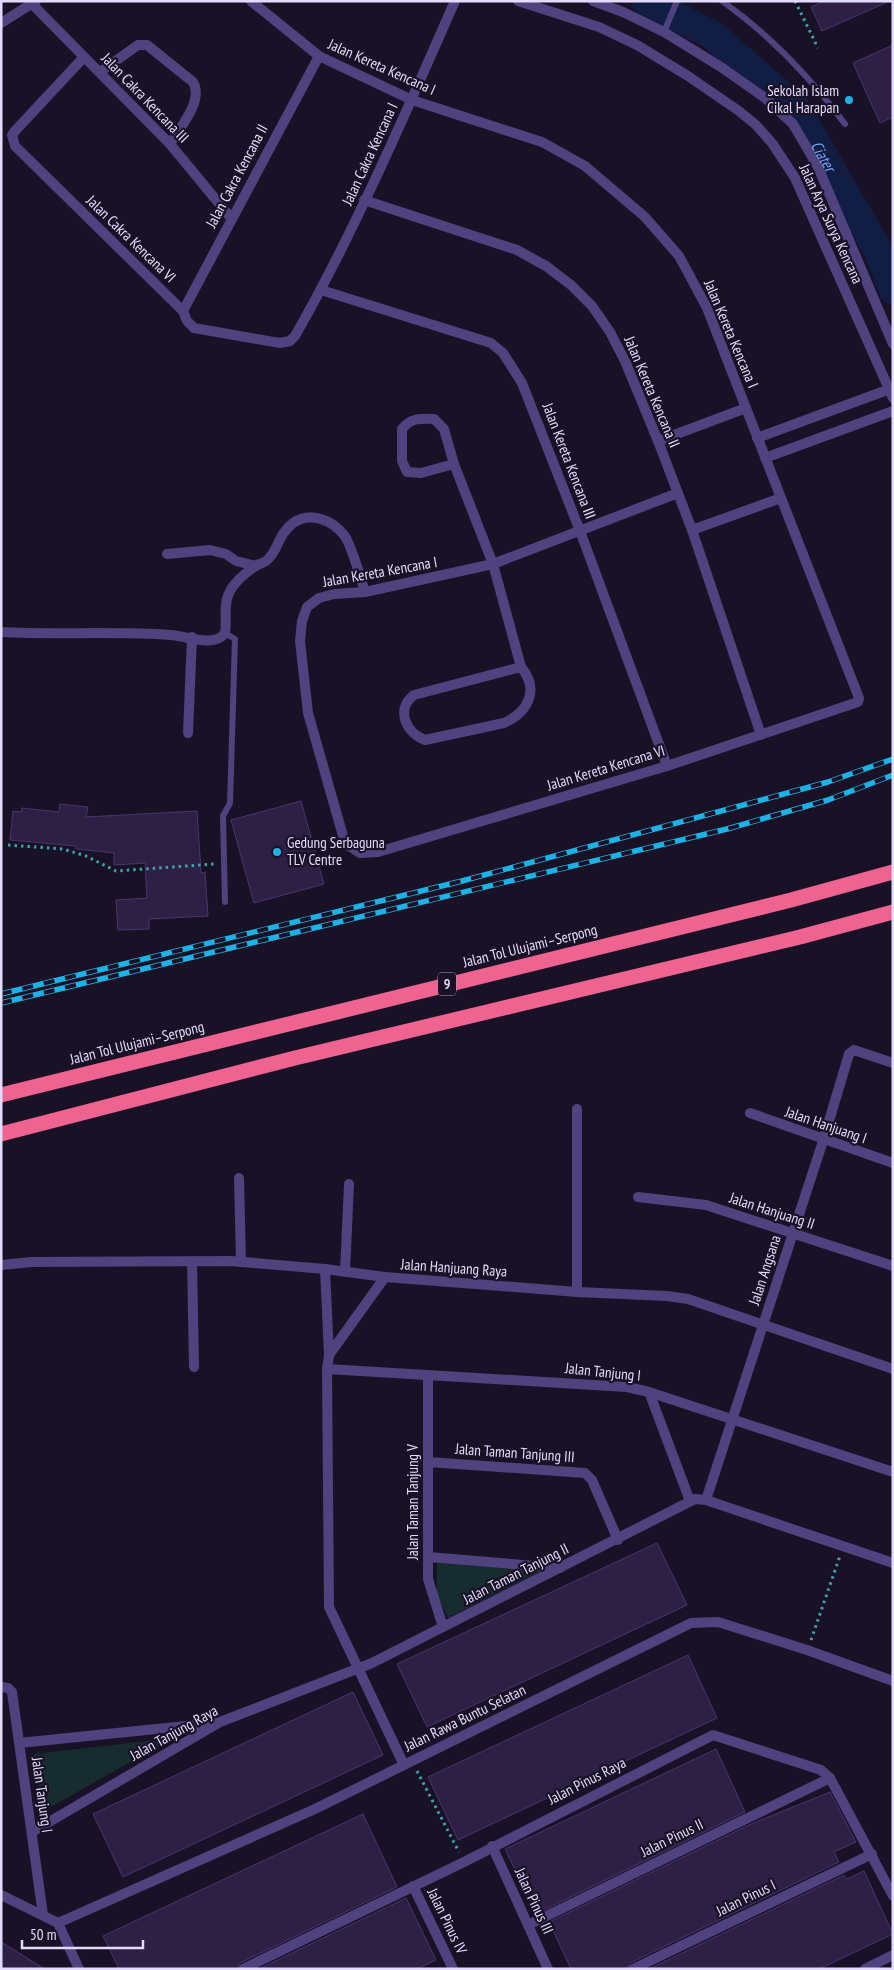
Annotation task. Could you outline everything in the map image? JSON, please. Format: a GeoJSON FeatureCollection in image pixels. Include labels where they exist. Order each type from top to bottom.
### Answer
{"type":"FeatureCollection","features":[{"type":"Feature","properties":{"kind":"highway","name":"Jalan Tol Ulujami–Serpong"},"geometry":{"type":"LineString","coordinates":[[1,1095],[781,902],[893,872]]}},
{"type":"Feature","properties":{"kind":"highway"},"geometry":{"type":"LineString","coordinates":[[1,1134],[295,1058],[800,937],[893,912]]}},
{"type":"Feature","properties":{"kind":"street","name":"Jalan Kereta Kencana I"},"geometry":{"type":"LineString","coordinates":[[251,1],[319,56],[412,100],[542,142],[563,152],[585,166],[645,217],[679,256],[707,308],[853,680],[858,694],[858,702]]}},
{"type":"Feature","properties":{"kind":"street","name":"Jalan Cakra Kencana I"},"geometry":{"type":"LineString","coordinates":[[321,290],[412,100],[455,1]]}},
{"type":"Feature","properties":{"kind":"street","name":"Jalan Arya Surya Kencana"},"geometry":{"type":"LineString","coordinates":[[518,1],[599,27],[637,45],[688,76],[756,125],[772,143],[795,178],[892,391]]}},
{"type":"Feature","properties":{"kind":"street","name":"Jalan Arya Surya Kencana"},"geometry":{"type":"LineString","coordinates":[[593,1],[623,12],[664,32],[752,88],[793,124],[818,167],[893,344]]}},
{"type":"Feature","properties":{"kind":"street"},"geometry":{"type":"LineString","coordinates":[[1,23],[34,2]]}},
{"type":"Feature","properties":{"kind":"street","name":"Jalan Cakra Kencana III"},"geometry":{"type":"LineString","coordinates":[[34,2],[84,57],[170,144],[231,218]]}},
{"type":"Feature","properties":{"kind":"street"},"geometry":{"type":"LineString","coordinates":[[100,72],[138,45],[147,45],[192,82],[196,88],[196,100],[170,144]]}},
{"type":"Feature","properties":{"kind":"street","name":"Jalan Cakra Kencana II"},"geometry":{"type":"LineString","coordinates":[[183,311],[319,56]]}},
{"type":"Feature","properties":{"kind":"street","name":"Jalan Cakra Kencana VI"},"geometry":{"type":"LineString","coordinates":[[84,57],[15,130],[12,141],[183,311],[187,321],[194,328],[280,343],[290,341],[295,336],[321,290]]}},
{"type":"Feature","properties":{"kind":"street","name":"Jalan Kereta Kencana II"},"geometry":{"type":"LineString","coordinates":[[364,200],[517,250],[546,266],[571,285],[592,306],[610,332],[625,361],[658,441],[692,530],[761,735]]}},
{"type":"Feature","properties":{"kind":"street","name":"Jalan Kereta Kencana III"},"geometry":{"type":"LineString","coordinates":[[321,290],[491,344],[504,353],[522,383],[580,531],[667,766]]}},
{"type":"Feature","properties":{"kind":"street"},"geometry":{"type":"LineString","coordinates":[[757,438],[892,391]]}},
{"type":"Feature","properties":{"kind":"street"},"geometry":{"type":"LineString","coordinates":[[658,441],[746,408]]}},
{"type":"Feature","properties":{"kind":"street"},"geometry":{"type":"LineString","coordinates":[[765,458],[893,411]]}},
{"type":"Feature","properties":{"kind":"street"},"geometry":{"type":"LineString","coordinates":[[454,464],[421,473],[407,472],[402,462],[402,428],[409,421],[420,418],[434,419],[444,429],[454,464],[492,564],[521,667],[530,682],[531,692],[528,702],[516,718],[504,723],[425,740],[415,736],[409,728],[403,710],[404,704],[414,695],[521,667]]}},
{"type":"Feature","properties":{"kind":"street","name":"Jalan Kereta Kencana I"},"geometry":{"type":"LineString","coordinates":[[360,852],[345,843],[308,712],[300,641],[302,620],[307,607],[319,598],[334,594],[365,592],[492,564],[678,493]]}},
{"type":"Feature","properties":{"kind":"street"},"geometry":{"type":"LineString","coordinates":[[692,530],[781,498]]}},
{"type":"Feature","properties":{"kind":"street"},"geometry":{"type":"LineString","coordinates":[[1,632],[192,637],[213,640],[222,637],[225,633],[226,601],[229,592],[256,566],[271,556],[278,540],[292,524],[299,520],[314,517],[323,519],[345,535],[365,592]]}},
{"type":"Feature","properties":{"kind":"street"},"geometry":{"type":"LineString","coordinates":[[167,554],[185,551],[217,551],[256,566]]}},
{"type":"Feature","properties":{"kind":"street"},"geometry":{"type":"LineString","coordinates":[[188,733],[192,637]]}},
{"type":"Feature","properties":{"kind":"street","name":"Jalan Kereta Kencana VI"},"geometry":{"type":"LineString","coordinates":[[360,852],[378,852],[667,766],[858,702]]}},
{"type":"Feature","properties":{"kind":"street","name":"Jalan Angsana"},"geometry":{"type":"LineString","coordinates":[[706,1500],[731,1419],[824,1141],[849,1054],[854,1050],[893,1063]]}},
{"type":"Feature","properties":{"kind":"street"},"geometry":{"type":"LineString","coordinates":[[577,1109],[577,1292]]}},
{"type":"Feature","properties":{"kind":"street","name":"Jalan Hanjuang I"},"geometry":{"type":"LineString","coordinates":[[750,1113],[824,1141],[893,1163]]}},
{"type":"Feature","properties":{"kind":"street"},"geometry":{"type":"LineString","coordinates":[[239,1178],[241,1262]]}},
{"type":"Feature","properties":{"kind":"street"},"geometry":{"type":"LineString","coordinates":[[345,1272],[349,1184]]}},
{"type":"Feature","properties":{"kind":"street","name":"Jalan Hanjuang II"},"geometry":{"type":"LineString","coordinates":[[638,1197],[706,1205],[893,1266]]}},
{"type":"Feature","properties":{"kind":"street"},"geometry":{"type":"LineString","coordinates":[[192,1261],[194,1367]]}},
{"type":"Feature","properties":{"kind":"street","name":"Jalan Hanjuang Raya"},"geometry":{"type":"LineString","coordinates":[[1,1265],[32,1262],[241,1262],[325,1269],[385,1278],[577,1292],[667,1296],[688,1299],[893,1368]]}},
{"type":"Feature","properties":{"kind":"street"},"geometry":{"type":"LineString","coordinates":[[325,1269],[329,1355],[327,1369],[328,1607],[408,1763]]}},
{"type":"Feature","properties":{"kind":"street"},"geometry":{"type":"LineString","coordinates":[[329,1355],[385,1278]]}},
{"type":"Feature","properties":{"kind":"street","name":"Jalan Tanjung I"},"geometry":{"type":"LineString","coordinates":[[327,1369],[609,1386],[649,1392],[893,1472]]}},
{"type":"Feature","properties":{"kind":"street","name":"Jalan Taman Tanjung V"},"geometry":{"type":"LineString","coordinates":[[428,1375],[428,1579],[443,1627]]}},
{"type":"Feature","properties":{"kind":"street"},"geometry":{"type":"LineString","coordinates":[[649,1392],[690,1501]]}},
{"type":"Feature","properties":{"kind":"street","name":"Jalan Taman Tanjung III"},"geometry":{"type":"LineString","coordinates":[[428,1462],[585,1473],[592,1480],[618,1540]]}},
{"type":"Feature","properties":{"kind":"street"},"geometry":{"type":"LineString","coordinates":[[706,1500],[893,1563]]}},
{"type":"Feature","properties":{"kind":"street","name":"Jalan Taman Tanjung II"},"geometry":{"type":"LineString","coordinates":[[338,1675],[359,1669],[618,1540],[690,1501],[706,1500]]}},
{"type":"Feature","properties":{"kind":"street"},"geometry":{"type":"LineString","coordinates":[[428,1557],[560,1568]]}},
{"type":"Feature","properties":{"kind":"street","name":"Jalan Rawa Buntu Selatan"},"geometry":{"type":"LineString","coordinates":[[58,1923],[315,1809],[691,1623],[718,1622],[807,1650],[893,1682]]}},
{"type":"Feature","properties":{"kind":"street","name":"Jalan Tanjung Raya"},"geometry":{"type":"LineString","coordinates":[[32,1832],[220,1722],[338,1675]]}},
{"type":"Feature","properties":{"kind":"street","name":"Jalan Tanjung I"},"geometry":{"type":"LineString","coordinates":[[1,1687],[12,1692],[43,1916]]}},
{"type":"Feature","properties":{"kind":"street"},"geometry":{"type":"LineString","coordinates":[[19,1743],[220,1722]]}},
{"type":"Feature","properties":{"kind":"street","name":"Jalan Pinus Raya"},"geometry":{"type":"LineString","coordinates":[[243,1969],[464,1862],[492,1846],[713,1735],[821,1770],[830,1778]]}},
{"type":"Feature","properties":{"kind":"street"},"geometry":{"type":"LineString","coordinates":[[830,1778],[893,1896]]}},
{"type":"Feature","properties":{"kind":"street","name":"Jalan Pinus II"},"geometry":{"type":"LineString","coordinates":[[528,1925],[830,1778]]}},
{"type":"Feature","properties":{"kind":"street","name":"Jalan Pinus III"},"geometry":{"type":"LineString","coordinates":[[492,1846],[548,1969]]}},
{"type":"Feature","properties":{"kind":"street","name":"Jalan Pinus I"},"geometry":{"type":"LineString","coordinates":[[633,1969],[872,1854]]}},
{"type":"Feature","properties":{"kind":"street","name":"Jalan Pinus IV"},"geometry":{"type":"LineString","coordinates":[[413,1886],[450,1968]]}},
{"type":"Feature","properties":{"kind":"street"},"geometry":{"type":"LineString","coordinates":[[1,1896],[58,1923],[79,1969]]}},
{"type":"Feature","properties":{"kind":"street"},"geometry":{"type":"LineString","coordinates":[[865,1969],[893,1955]]}},
{"type":"Feature","properties":{"kind":"lane"},"geometry":{"type":"LineString","coordinates":[[664,32],[677,1]]}},
{"type":"Feature","properties":{"kind":"lane"},"geometry":{"type":"LineString","coordinates":[[722,1],[772,41],[811,82],[845,124]]}},
{"type":"Feature","properties":{"kind":"lane"},"geometry":{"type":"LineString","coordinates":[[225,633],[235,639],[230,803],[223,816],[225,902]]}},
{"type":"Feature","properties":{"kind":"path"},"geometry":{"type":"LineString","coordinates":[[795,1],[818,48]]}},
{"type":"Feature","properties":{"kind":"path"},"geometry":{"type":"LineString","coordinates":[[8,845],[63,849],[86,856],[116,871],[212,865]]}},
{"type":"Feature","properties":{"kind":"path"},"geometry":{"type":"LineString","coordinates":[[807,1650],[844,1545]]}},
{"type":"Feature","properties":{"kind":"path"},"geometry":{"type":"LineString","coordinates":[[408,1763],[464,1862]]}},
{"type":"Feature","properties":{"kind":"green space"},"geometry":{"type":"Polygon","coordinates":[[[437,1563],[540,1571],[448,1618],[437,1595],[437,1563]]]}},
{"type":"Feature","properties":{"kind":"green space"},"geometry":{"type":"Polygon","coordinates":[[[173,1738],[42,1812],[34,1754],[173,1738]]]}},
{"type":"Feature","properties":{"kind":"building"},"geometry":{"type":"Polygon","coordinates":[[[824,1],[890,1],[822,31],[811,7],[824,1]]]}},
{"type":"Feature","properties":{"kind":"building"},"geometry":{"type":"Polygon","coordinates":[[[893,45],[893,117],[880,123],[853,63],[893,45]]]}},
{"type":"Feature","properties":{"kind":"building","name":"Gedung Serbaguna TLV Centre"},"geometry":{"type":"Polygon","coordinates":[[[301,801],[324,884],[254,903],[231,820],[301,801]]]}},
{"type":"Feature","properties":{"kind":"building"},"geometry":{"type":"Polygon","coordinates":[[[60,804],[88,807],[86,817],[197,811],[201,873],[205,872],[208,916],[149,919],[149,929],[118,930],[116,900],[147,898],[145,863],[114,865],[114,853],[76,849],[76,846],[10,840],[13,811],[21,812],[22,808],[59,812],[60,804]]]}},
{"type":"Feature","properties":{"kind":"building"},"geometry":{"type":"Polygon","coordinates":[[[657,1543],[687,1605],[427,1727],[397,1664],[657,1543]]]}},
{"type":"Feature","properties":{"kind":"building"},"geometry":{"type":"Polygon","coordinates":[[[688,1655],[717,1718],[458,1840],[428,1777],[688,1655]]]}},
{"type":"Feature","properties":{"kind":"building"},"geometry":{"type":"Polygon","coordinates":[[[353,1692],[383,1755],[123,1877],[93,1814],[353,1692]]]}},
{"type":"Feature","properties":{"kind":"building"},"geometry":{"type":"Polygon","coordinates":[[[716,1749],[745,1812],[544,1910],[542,1907],[535,1911],[505,1849],[716,1749]]]}},
{"type":"Feature","properties":{"kind":"building"},"geometry":{"type":"Polygon","coordinates":[[[830,1792],[856,1842],[834,1852],[839,1862],[630,1963],[626,1969],[571,1969],[549,1922],[751,1824],[830,1792]]]}},
{"type":"Feature","properties":{"kind":"building"},"geometry":{"type":"Polygon","coordinates":[[[363,1814],[397,1887],[240,1963],[236,1969],[119,1969],[103,1936],[363,1814]]]}},
{"type":"Feature","properties":{"kind":"building"},"geometry":{"type":"Polygon","coordinates":[[[864,1871],[893,1934],[819,1969],[649,1969],[844,1875],[847,1879],[864,1871]]]}},
{"type":"Feature","properties":{"kind":"building"},"geometry":{"type":"Polygon","coordinates":[[[406,1898],[436,1960],[417,1969],[259,1969],[406,1898]]]}},
{"type":"Feature","properties":{"kind":"building"},"geometry":{"type":"Polygon","coordinates":[[[1,1942],[45,1969],[1,1969],[1,1942]]]}},
{"type":"Feature","properties":{"kind":"waterway","name":"Ciater"},"geometry":{"type":"LineString","coordinates":[[646,1],[713,35],[795,107],[878,250],[893,290]]}},
{"type":"Feature","properties":{"kind":"railway"},"geometry":{"type":"LineString","coordinates":[[1,994],[462,881],[828,782],[893,759]]}},
{"type":"Feature","properties":{"kind":"railway"},"geometry":{"type":"LineString","coordinates":[[1,1003],[727,829],[828,800],[893,775]]}},
{"type":"Feature","properties":{"kind":"place","name":"Sekolah Islam Cikal Harapan"},"geometry":{"type":"Point","coordinates":[849,100]}},
{"type":"Feature","properties":{"kind":"place","name":"Gedung Serbaguna TLV Centre"},"geometry":{"type":"Point","coordinates":[277,852]}}]}
